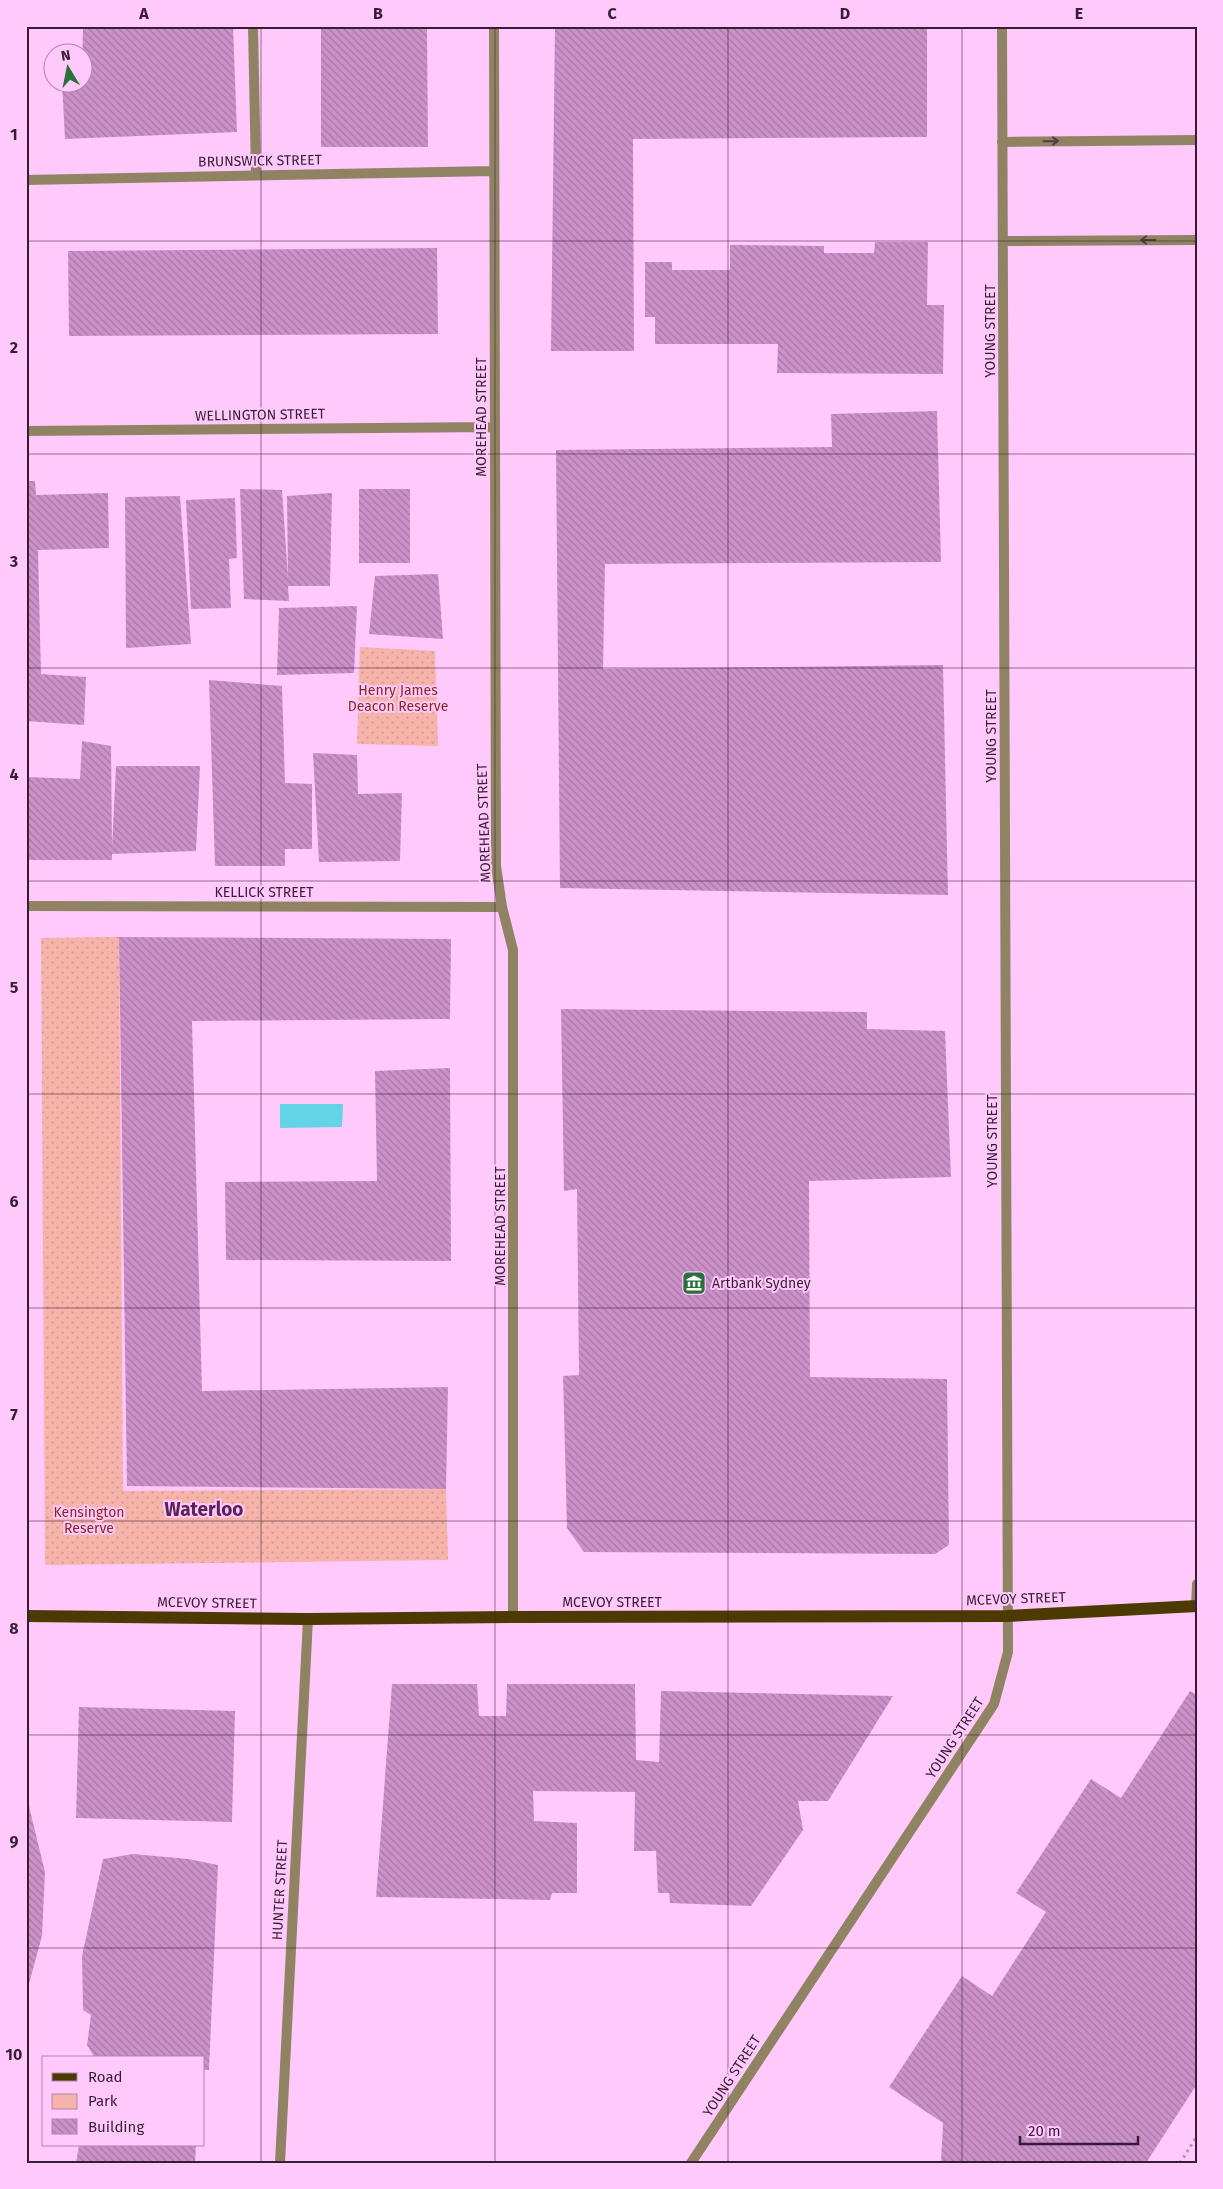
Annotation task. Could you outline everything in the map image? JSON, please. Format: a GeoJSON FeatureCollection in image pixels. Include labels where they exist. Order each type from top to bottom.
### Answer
{"type":"FeatureCollection","features":[{"type":"Feature","properties":{"kind":"main road","name":"MCEVOY STREET"},"geometry":{"type":"LineString","coordinates":[[26,1616],[308,1619],[1007,1616],[1197,1606]]}},
{"type":"Feature","properties":{"kind":"street"},"geometry":{"type":"LineString","coordinates":[[253,26],[256,175]]}},
{"type":"Feature","properties":{"kind":"street","name":"MOREHEAD STREET"},"geometry":{"type":"LineString","coordinates":[[494,26],[496,866],[502,907],[513,950],[513,1617]]}},
{"type":"Feature","properties":{"kind":"street","name":"YOUNG STREET"},"geometry":{"type":"LineString","coordinates":[[691,2163],[994,1704],[1008,1652],[1002,26]]}},
{"type":"Feature","properties":{"kind":"street"},"geometry":{"type":"LineString","coordinates":[[1002,142],[1197,140]]}},
{"type":"Feature","properties":{"kind":"street","name":"BRUNSWICK STREET"},"geometry":{"type":"LineString","coordinates":[[26,180],[494,171]]}},
{"type":"Feature","properties":{"kind":"street"},"geometry":{"type":"LineString","coordinates":[[1003,241],[1197,240]]}},
{"type":"Feature","properties":{"kind":"street","name":"WELLINGTON STREET"},"geometry":{"type":"LineString","coordinates":[[26,431],[494,427]]}},
{"type":"Feature","properties":{"kind":"street","name":"KELLICK STREET"},"geometry":{"type":"LineString","coordinates":[[26,906],[502,907]]}},
{"type":"Feature","properties":{"kind":"street"},"geometry":{"type":"LineString","coordinates":[[1197,1584],[1197,1606]]}},
{"type":"Feature","properties":{"kind":"street","name":"HUNTER STREET"},"geometry":{"type":"LineString","coordinates":[[280,2163],[308,1619]]}},
{"type":"Feature","properties":{"kind":"path"},"geometry":{"type":"LineString","coordinates":[[1180,2163],[1197,2136]]}},
{"type":"Feature","properties":{"kind":"green space","name":"Henry James Deacon Reserve"},"geometry":{"type":"Polygon","coordinates":[[[360,647],[435,651],[438,746],[357,744],[360,647]]]}},
{"type":"Feature","properties":{"kind":"green space","name":"Kensington Reserve"},"geometry":{"type":"Polygon","coordinates":[[[119,937],[123,1491],[446,1489],[448,1560],[45,1565],[41,938],[119,937]]]}},
{"type":"Feature","properties":{"kind":"shaded area"},"geometry":{"type":"Polygon","coordinates":[[[280,1104],[343,1104],[342,1127],[280,1128],[280,1104]]]}},
{"type":"Feature","properties":{"kind":"building"},"geometry":{"type":"Polygon","coordinates":[[[83,26],[233,26],[237,132],[65,139],[63,92],[92,92],[92,42],[83,42],[83,26]]]}},
{"type":"Feature","properties":{"kind":"building"},"geometry":{"type":"Polygon","coordinates":[[[321,26],[427,26],[428,147],[321,147],[321,26]]]}},
{"type":"Feature","properties":{"kind":"building"},"geometry":{"type":"Polygon","coordinates":[[[555,26],[927,26],[927,137],[633,139],[634,351],[551,351],[555,26]]]}},
{"type":"Feature","properties":{"kind":"building"},"geometry":{"type":"Polygon","coordinates":[[[875,242],[928,242],[927,305],[944,305],[943,374],[777,373],[778,344],[655,344],[655,317],[645,317],[645,262],[672,262],[672,270],[730,270],[730,245],[824,246],[824,253],[874,253],[875,242]]]}},
{"type":"Feature","properties":{"kind":"building"},"geometry":{"type":"Polygon","coordinates":[[[437,248],[438,334],[69,336],[68,251],[437,248]]]}},
{"type":"Feature","properties":{"kind":"building"},"geometry":{"type":"Polygon","coordinates":[[[937,411],[941,562],[605,564],[603,669],[943,665],[948,895],[560,888],[556,450],[832,447],[831,414],[937,411]]]}},
{"type":"Feature","properties":{"kind":"building"},"geometry":{"type":"Polygon","coordinates":[[[26,481],[35,481],[36,495],[108,493],[109,548],[38,550],[41,674],[86,677],[84,725],[26,721],[26,481]]]}},
{"type":"Feature","properties":{"kind":"building"},"geometry":{"type":"Polygon","coordinates":[[[240,489],[282,490],[288,578],[287,496],[332,493],[330,586],[288,586],[289,601],[244,599],[240,489]]]}},
{"type":"Feature","properties":{"kind":"building"},"geometry":{"type":"Polygon","coordinates":[[[359,489],[410,489],[410,563],[359,563],[359,489]]]}},
{"type":"Feature","properties":{"kind":"building"},"geometry":{"type":"Polygon","coordinates":[[[180,496],[191,644],[126,648],[125,497],[180,496]]]}},
{"type":"Feature","properties":{"kind":"building"},"geometry":{"type":"Polygon","coordinates":[[[235,498],[237,558],[229,559],[231,608],[191,609],[186,500],[235,498]]]}},
{"type":"Feature","properties":{"kind":"building"},"geometry":{"type":"Polygon","coordinates":[[[438,574],[443,639],[369,634],[375,576],[438,574]]]}},
{"type":"Feature","properties":{"kind":"building"},"geometry":{"type":"Polygon","coordinates":[[[357,606],[354,673],[277,675],[279,608],[357,606]]]}},
{"type":"Feature","properties":{"kind":"building"},"geometry":{"type":"Polygon","coordinates":[[[209,680],[282,686],[285,783],[312,784],[312,849],[285,849],[285,866],[215,866],[209,680]]]}},
{"type":"Feature","properties":{"kind":"building"},"geometry":{"type":"Polygon","coordinates":[[[82,741],[111,746],[112,847],[116,766],[200,766],[196,851],[112,854],[112,860],[26,860],[26,777],[80,779],[82,741]]]}},
{"type":"Feature","properties":{"kind":"building"},"geometry":{"type":"Polygon","coordinates":[[[313,753],[357,755],[358,794],[402,793],[400,861],[319,862],[313,753]]]}},
{"type":"Feature","properties":{"kind":"building"},"geometry":{"type":"Polygon","coordinates":[[[119,937],[451,939],[450,1019],[192,1021],[202,1391],[448,1387],[446,1489],[127,1486],[119,937]]]}},
{"type":"Feature","properties":{"kind":"building","name":"Artbank Sydney"},"geometry":{"type":"Polygon","coordinates":[[[561,1009],[867,1012],[867,1029],[945,1031],[951,1177],[809,1181],[810,1377],[947,1379],[949,1545],[935,1554],[584,1552],[567,1528],[563,1376],[579,1375],[577,1189],[564,1191],[561,1009]]]}},
{"type":"Feature","properties":{"kind":"building"},"geometry":{"type":"Polygon","coordinates":[[[450,1068],[451,1261],[226,1260],[225,1182],[377,1181],[375,1071],[450,1068]]]}},
{"type":"Feature","properties":{"kind":"building"},"geometry":{"type":"Polygon","coordinates":[[[392,1684],[477,1684],[479,1716],[506,1716],[507,1684],[635,1684],[636,1760],[659,1762],[661,1691],[893,1696],[828,1801],[798,1801],[803,1830],[751,1906],[670,1903],[669,1893],[658,1893],[656,1851],[634,1851],[635,1792],[533,1791],[534,1821],[577,1823],[577,1893],[552,1893],[550,1900],[376,1897],[392,1684]]]}},
{"type":"Feature","properties":{"kind":"building"},"geometry":{"type":"Polygon","coordinates":[[[1190,1691],[1197,1695],[1197,2084],[1146,2163],[941,2163],[943,2123],[889,2087],[962,1976],[992,1996],[1046,1912],[1016,1893],[1091,1779],[1121,1798],[1190,1691]]]}},
{"type":"Feature","properties":{"kind":"building"},"geometry":{"type":"Polygon","coordinates":[[[79,1707],[235,1711],[232,1822],[76,1818],[79,1707]]]}},
{"type":"Feature","properties":{"kind":"building"},"geometry":{"type":"Polygon","coordinates":[[[26,1794],[45,1872],[42,1936],[27,1991],[26,1794]]]}},
{"type":"Feature","properties":{"kind":"building"},"geometry":{"type":"Polygon","coordinates":[[[133,1854],[188,1859],[218,1865],[209,2070],[205,2070],[205,2056],[94,2056],[87,2045],[91,2015],[83,2010],[82,1956],[103,1859],[133,1854]]]}},
{"type":"Feature","properties":{"kind":"building"},"geometry":{"type":"Polygon","coordinates":[[[79,2146],[196,2146],[195,2163],[76,2163],[79,2146]]]}},
{"type":"Feature","properties":{"kind":"place","name":"Artbank Sydney"},"geometry":{"type":"Point","coordinates":[694,1283]}},
{"type":"Feature","properties":{"kind":"district","name":"Waterloo"},"geometry":{"type":"Point","coordinates":[204,1509]}}]}
